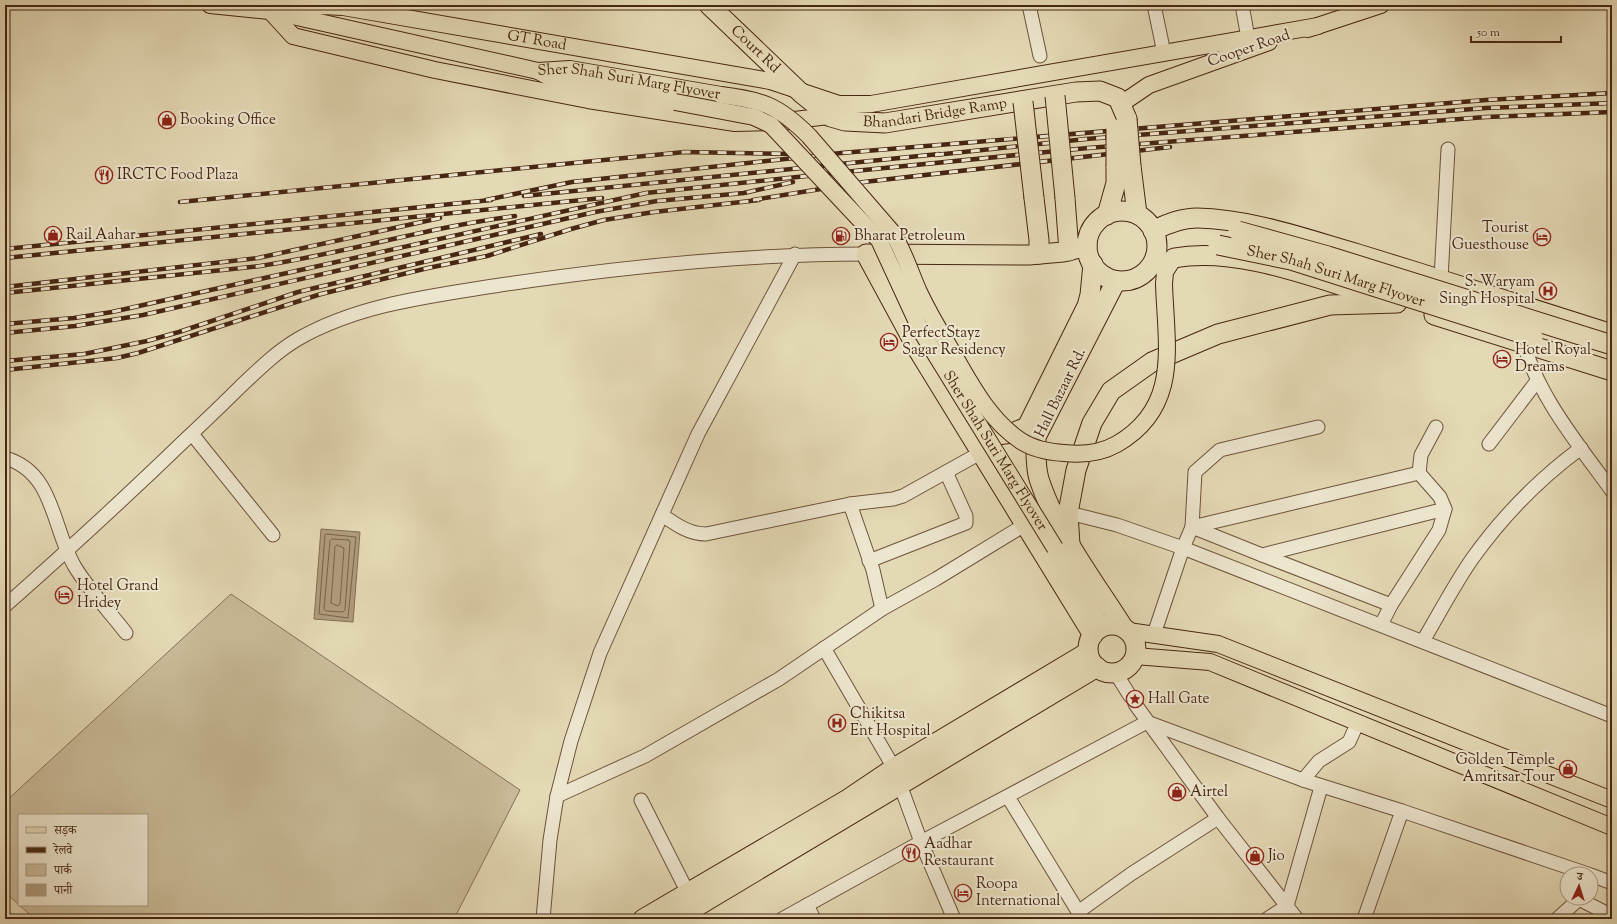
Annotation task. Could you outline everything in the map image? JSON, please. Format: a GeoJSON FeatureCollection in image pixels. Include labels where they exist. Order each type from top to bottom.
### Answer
{"type":"FeatureCollection","features":[{"type":"Feature","properties":{"kind":"highway","name":"Court Rd"},"geometry":{"type":"LineString","coordinates":[[708,5],[801,93]]}},
{"type":"Feature","properties":{"kind":"highway","name":"Bhandari Bridge Ramp"},"geometry":{"type":"LineString","coordinates":[[801,93],[830,117],[845,121],[885,123],[1023,102],[1076,92],[1100,91],[1111,108],[1122,115]]}},
{"type":"Feature","properties":{"kind":"highway"},"geometry":{"type":"LineString","coordinates":[[1056,96],[1069,251]]}},
{"type":"Feature","properties":{"kind":"highway"},"geometry":{"type":"LineString","coordinates":[[1023,102],[1039,240],[1039,254]]}},
{"type":"Feature","properties":{"kind":"highway"},"geometry":{"type":"LineString","coordinates":[[1122,115],[1124,166],[1137,214]]}},
{"type":"Feature","properties":{"kind":"highway"},"geometry":{"type":"LineString","coordinates":[[1106,215],[1116,183],[1124,166]]}},
{"type":"Feature","properties":{"kind":"highway"},"geometry":{"type":"LineString","coordinates":[[978,445],[1012,434],[1026,427],[1062,358],[1090,295],[1090,255],[1090,231],[1098,221],[1106,215],[1127,211],[1137,214],[1149,223],[1153,231],[1157,248],[1153,263],[1149,269],[1140,276],[1128,281],[1116,281],[1106,277],[1096,270],[1090,255]]}},
{"type":"Feature","properties":{"kind":"highway"},"geometry":{"type":"LineString","coordinates":[[1153,231],[1182,221],[1206,219],[1255,226],[1322,243],[1441,279],[1612,334]]}},
{"type":"Feature","properties":{"kind":"highway","name":"Sher Shah Suri Marg Flyover"},"geometry":{"type":"LineString","coordinates":[[1182,221],[1238,230],[1300,247],[1612,345]]}},
{"type":"Feature","properties":{"kind":"highway","name":"Sher Shah Suri Marg Flyover"},"geometry":{"type":"LineString","coordinates":[[1174,258],[1183,251],[1197,246],[1218,245],[1249,250],[1290,260],[1612,361]]}},
{"type":"Feature","properties":{"kind":"highway"},"geometry":{"type":"LineString","coordinates":[[676,919],[897,776],[1095,645],[1116,625],[1126,629],[1134,638],[1136,646],[1135,656],[1128,667],[1115,672],[1102,670],[1095,645],[1026,524],[918,350],[866,254],[1039,254],[1069,251],[1090,255]]}},
{"type":"Feature","properties":{"kind":"highway"},"geometry":{"type":"LineString","coordinates":[[1174,258],[1199,255],[1253,261],[1397,303],[1524,345],[1612,371]]}},
{"type":"Feature","properties":{"kind":"highway","name":"Hall Bazaar Rd."},"geometry":{"type":"LineString","coordinates":[[1116,281],[1036,437],[1039,478],[1060,511],[1063,547],[1126,629]]}},
{"type":"Feature","properties":{"kind":"highway"},"geometry":{"type":"LineString","coordinates":[[1060,511],[1092,423],[1111,391],[1152,362],[1218,334],[1330,305],[1397,303]]}},
{"type":"Feature","properties":{"kind":"highway"},"geometry":{"type":"LineString","coordinates":[[643,919],[848,799],[897,776]]}},
{"type":"Feature","properties":{"kind":"main road"},"geometry":{"type":"LineString","coordinates":[[213,5],[270,11],[538,71]]}},
{"type":"Feature","properties":{"kind":"main road","name":"Cooper Road"},"geometry":{"type":"LineString","coordinates":[[1122,115],[1149,85],[1381,5]]}},
{"type":"Feature","properties":{"kind":"main road","name":"GT Road"},"geometry":{"type":"LineString","coordinates":[[270,11],[321,6],[343,7],[770,81],[801,93],[839,104],[871,104],[1318,26]]}},
{"type":"Feature","properties":{"kind":"main road"},"geometry":{"type":"LineString","coordinates":[[270,11],[293,36],[435,70],[588,100],[735,123],[777,122],[830,117]]}},
{"type":"Feature","properties":{"kind":"main road","name":"Sher Shah Suri Marg Flyover"},"geometry":{"type":"LineString","coordinates":[[538,71],[570,69],[721,96],[751,99],[775,107],[796,123],[809,136],[892,232],[899,243],[920,293],[934,321],[965,373],[991,412],[1007,429],[1022,441],[1036,448],[1053,452],[1076,454],[1098,452],[1116,444],[1132,433],[1148,418],[1158,400],[1167,368],[1164,284],[1166,272],[1174,258]]}},
{"type":"Feature","properties":{"kind":"main road","name":"Sher Shah Suri Marg Flyover"},"geometry":{"type":"LineString","coordinates":[[538,71],[556,82],[754,117],[771,125],[879,240],[922,331],[1063,547],[1095,645]]}},
{"type":"Feature","properties":{"kind":"main road"},"geometry":{"type":"LineString","coordinates":[[1126,629],[1218,644],[1612,800]]}},
{"type":"Feature","properties":{"kind":"main road"},"geometry":{"type":"LineString","coordinates":[[1135,656],[1210,662],[1612,827]]}},
{"type":"Feature","properties":{"kind":"street"},"geometry":{"type":"LineString","coordinates":[[1029,5],[1040,56]]}},
{"type":"Feature","properties":{"kind":"street"},"geometry":{"type":"LineString","coordinates":[[1154,5],[1164,53]]}},
{"type":"Feature","properties":{"kind":"street"},"geometry":{"type":"LineString","coordinates":[[1242,5],[1248,38]]}},
{"type":"Feature","properties":{"kind":"street"},"geometry":{"type":"LineString","coordinates":[[1441,279],[1448,150]]}},
{"type":"Feature","properties":{"kind":"street"},"geometry":{"type":"LineString","coordinates":[[5,606],[192,434],[272,357],[297,340],[332,321],[386,306],[432,296],[545,279],[726,259],[795,254],[866,254]]}},
{"type":"Feature","properties":{"kind":"street"},"geometry":{"type":"LineString","coordinates":[[543,919],[550,840],[557,796],[571,740],[600,653],[698,434],[795,254]]}},
{"type":"Feature","properties":{"kind":"street"},"geometry":{"type":"LineString","coordinates":[[1516,303],[1524,345],[1537,381],[1580,448],[1612,490]]}},
{"type":"Feature","properties":{"kind":"street"},"geometry":{"type":"LineString","coordinates":[[1488,444],[1537,381]]}},
{"type":"Feature","properties":{"kind":"street"},"geometry":{"type":"LineString","coordinates":[[1154,634],[1183,548],[1192,527],[1195,472],[1220,450],[1318,427]]}},
{"type":"Feature","properties":{"kind":"street"},"geometry":{"type":"LineString","coordinates":[[1382,625],[1391,605],[1439,530],[1445,508],[1440,497],[1420,473],[1421,455],[1436,427]]}},
{"type":"Feature","properties":{"kind":"street"},"geometry":{"type":"LineString","coordinates":[[192,434],[273,535]]}},
{"type":"Feature","properties":{"kind":"street"},"geometry":{"type":"LineString","coordinates":[[662,515],[693,532],[706,534],[850,504],[898,498],[946,472],[978,445]]}},
{"type":"Feature","properties":{"kind":"street"},"geometry":{"type":"LineString","coordinates":[[1423,640],[1472,559],[1506,517],[1546,475],[1580,448]]}},
{"type":"Feature","properties":{"kind":"street"},"geometry":{"type":"LineString","coordinates":[[5,458],[25,466],[39,480],[47,494],[66,551],[82,577],[126,633]]}},
{"type":"Feature","properties":{"kind":"street"},"geometry":{"type":"LineString","coordinates":[[870,562],[964,526],[966,523],[966,516],[946,472]]}},
{"type":"Feature","properties":{"kind":"street"},"geometry":{"type":"LineString","coordinates":[[1192,527],[1420,473]]}},
{"type":"Feature","properties":{"kind":"street"},"geometry":{"type":"LineString","coordinates":[[850,504],[878,588],[882,609]]}},
{"type":"Feature","properties":{"kind":"street"},"geometry":{"type":"LineString","coordinates":[[1262,555],[1445,508]]}},
{"type":"Feature","properties":{"kind":"street"},"geometry":{"type":"LineString","coordinates":[[557,796],[645,756],[779,678],[882,609],[936,579],[1026,524],[1060,511],[1117,525],[1183,548],[1423,640],[1612,716]]}},
{"type":"Feature","properties":{"kind":"street"},"geometry":{"type":"LineString","coordinates":[[1192,527],[1391,605]]}},
{"type":"Feature","properties":{"kind":"street"},"geometry":{"type":"LineString","coordinates":[[824,648],[897,776],[921,842],[954,919]]}},
{"type":"Feature","properties":{"kind":"street"},"geometry":{"type":"LineString","coordinates":[[1115,672],[1147,722],[1218,818],[1297,919]]}},
{"type":"Feature","properties":{"kind":"street"},"geometry":{"type":"LineString","coordinates":[[782,919],[921,842],[1147,722],[1321,787],[1402,811],[1559,866]]}},
{"type":"Feature","properties":{"kind":"street"},"geometry":{"type":"LineString","coordinates":[[1302,780],[1319,761],[1349,742],[1358,722]]}},
{"type":"Feature","properties":{"kind":"street"},"geometry":{"type":"LineString","coordinates":[[1267,919],[1287,906],[1321,787]]}},
{"type":"Feature","properties":{"kind":"street"},"geometry":{"type":"LineString","coordinates":[[1008,796],[1080,916],[1131,874],[1218,818]]}},
{"type":"Feature","properties":{"kind":"street"},"geometry":{"type":"LineString","coordinates":[[641,800],[688,893]]}},
{"type":"Feature","properties":{"kind":"street"},"geometry":{"type":"LineString","coordinates":[[1364,919],[1402,811]]}},
{"type":"Feature","properties":{"kind":"street"},"geometry":{"type":"LineString","coordinates":[[1599,880],[1612,883]]}},
{"type":"Feature","properties":{"kind":"street"},"geometry":{"type":"LineString","coordinates":[[808,905],[814,919]]}},
{"type":"Feature","properties":{"kind":"street"},"geometry":{"type":"LineString","coordinates":[[1557,919],[1571,906]]}},
{"type":"Feature","properties":{"kind":"street"},"geometry":{"type":"LineString","coordinates":[[1594,906],[1612,916]]}},
{"type":"Feature","properties":{"kind":"green space"},"geometry":{"type":"Polygon","coordinates":[[[231,594],[520,790],[454,919],[35,919],[20,906],[148,906],[148,814],[18,814],[18,904],[5,892],[5,802],[231,594]]]}},
{"type":"Feature","properties":{"kind":"water"},"geometry":{"type":"Polygon","coordinates":[[[321,529],[360,532],[353,622],[314,619],[321,529]]]}},
{"type":"Feature","properties":{"kind":"railway"},"geometry":{"type":"LineString","coordinates":[[486,200],[572,182],[841,153],[1486,100],[1612,93]]}},
{"type":"Feature","properties":{"kind":"railway"},"geometry":{"type":"LineString","coordinates":[[935,155],[1086,139],[1486,108],[1612,103]]}},
{"type":"Feature","properties":{"kind":"railway"},"geometry":{"type":"LineString","coordinates":[[5,324],[74,318],[112,312],[646,193],[1088,148],[1486,117],[1612,112]]}},
{"type":"Feature","properties":{"kind":"railway"},"geometry":{"type":"LineString","coordinates":[[753,200],[864,182],[1170,147]]}},
{"type":"Feature","properties":{"kind":"railway"},"geometry":{"type":"LineString","coordinates":[[180,202],[685,152],[796,154]]}},
{"type":"Feature","properties":{"kind":"railway"},"geometry":{"type":"LineString","coordinates":[[524,196],[939,154]]}},
{"type":"Feature","properties":{"kind":"railway"},"geometry":{"type":"LineString","coordinates":[[5,333],[75,326],[143,315],[595,212],[657,201],[744,193],[793,182]]}},
{"type":"Feature","properties":{"kind":"railway"},"geometry":{"type":"LineString","coordinates":[[5,258],[602,198]]}},
{"type":"Feature","properties":{"kind":"railway"},"geometry":{"type":"LineString","coordinates":[[5,249],[491,200]]}},
{"type":"Feature","properties":{"kind":"railway"},"geometry":{"type":"LineString","coordinates":[[5,370],[117,358],[138,353],[321,294],[428,268],[487,256],[604,220],[654,212],[759,200]]}},
{"type":"Feature","properties":{"kind":"railway"},"geometry":{"type":"LineString","coordinates":[[5,293],[260,266],[292,261],[419,233],[515,216]]}},
{"type":"Feature","properties":{"kind":"railway"},"geometry":{"type":"LineString","coordinates":[[5,287],[258,258],[440,218]]}},
{"type":"Feature","properties":{"kind":"railway"},"geometry":{"type":"LineString","coordinates":[[5,361],[84,354],[147,341],[179,332],[298,292],[541,234]]}},
{"type":"Feature","properties":{"kind":"place","name":"Booking Office"},"geometry":{"type":"Point","coordinates":[167,120]}},
{"type":"Feature","properties":{"kind":"place","name":"IRCTC Food Plaza"},"geometry":{"type":"Point","coordinates":[104,175]}},
{"type":"Feature","properties":{"kind":"place","name":"Rail Aahar"},"geometry":{"type":"Point","coordinates":[53,235]}},
{"type":"Feature","properties":{"kind":"place","name":"Bharat Petroleum"},"geometry":{"type":"Point","coordinates":[841,236]}},
{"type":"Feature","properties":{"kind":"place","name":"Tourist Guesthouse"},"geometry":{"type":"Point","coordinates":[1542,237]}},
{"type":"Feature","properties":{"kind":"place","name":"S. Waryam Singh Hospital"},"geometry":{"type":"Point","coordinates":[1548,291]}},
{"type":"Feature","properties":{"kind":"place","name":"PerfectStayz Sagar Residency"},"geometry":{"type":"Point","coordinates":[889,342]}},
{"type":"Feature","properties":{"kind":"place","name":"Hotel Royal Dreams"},"geometry":{"type":"Point","coordinates":[1502,359]}},
{"type":"Feature","properties":{"kind":"place","name":"Hotel Grand Hridey"},"geometry":{"type":"Point","coordinates":[64,595]}},
{"type":"Feature","properties":{"kind":"place","name":"Hall Gate"},"geometry":{"type":"Point","coordinates":[1135,699]}},
{"type":"Feature","properties":{"kind":"place","name":"Chikitsa Ent Hospital"},"geometry":{"type":"Point","coordinates":[837,723]}},
{"type":"Feature","properties":{"kind":"place","name":"Golden Temple Amritsar Tour"},"geometry":{"type":"Point","coordinates":[1568,769]}},
{"type":"Feature","properties":{"kind":"place","name":"Airtel"},"geometry":{"type":"Point","coordinates":[1177,792]}},
{"type":"Feature","properties":{"kind":"place","name":"Aadhar Restaurant"},"geometry":{"type":"Point","coordinates":[911,853]}},
{"type":"Feature","properties":{"kind":"place","name":"Jio"},"geometry":{"type":"Point","coordinates":[1255,856]}},
{"type":"Feature","properties":{"kind":"place","name":"Roopa International"},"geometry":{"type":"Point","coordinates":[963,893]}}]}
